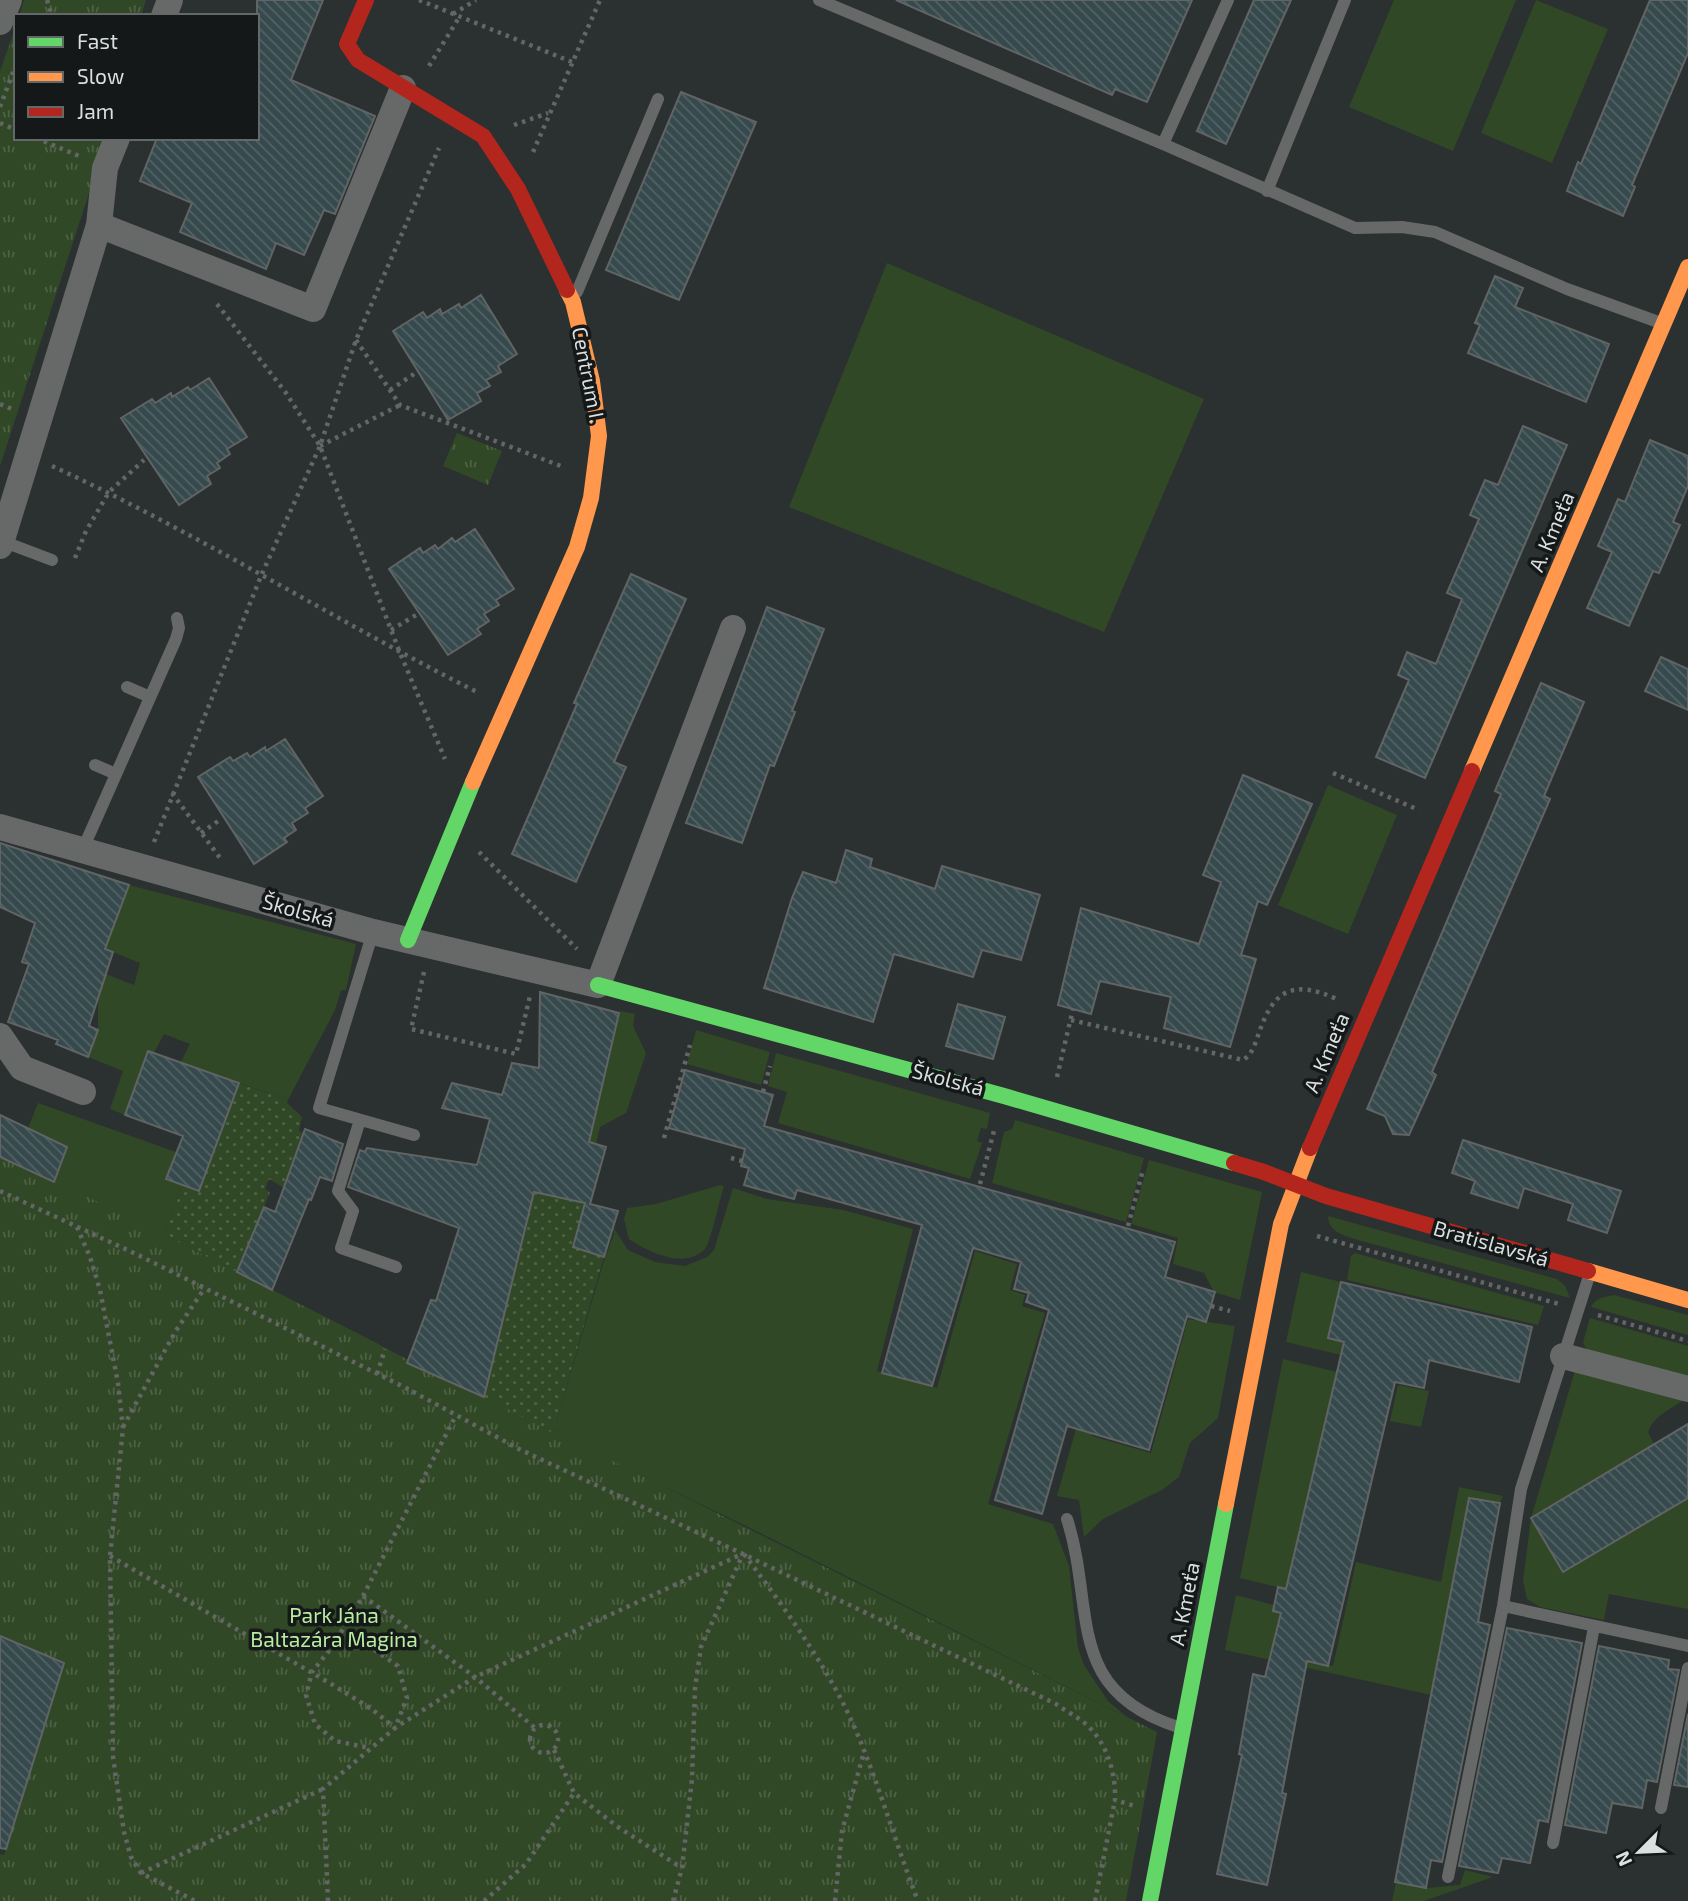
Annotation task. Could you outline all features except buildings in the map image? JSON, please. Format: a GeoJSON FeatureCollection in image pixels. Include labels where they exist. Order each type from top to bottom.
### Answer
{"type":"FeatureCollection","features":[{"type":"Feature","properties":{"kind":"street"},"geometry":{"type":"LineString","coordinates":[[0,22],[9,0]]}},
{"type":"Feature","properties":{"kind":"street","name":"Centrum I."},"geometry":{"type":"LineString","coordinates":[[366,0],[348,44],[358,60],[483,136],[518,189],[573,302],[594,394],[599,436],[595,478],[577,547],[453,827],[419,943]]}},
{"type":"Feature","properties":{"kind":"street"},"geometry":{"type":"LineString","coordinates":[[99,225],[177,253],[313,309],[408,91]]}},
{"type":"Feature","properties":{"kind":"street"},"geometry":{"type":"LineString","coordinates":[[1,543],[99,225],[105,168],[116,140]]}},
{"type":"Feature","properties":{"kind":"street","name":"A. Kmeťa"},"geometry":{"type":"LineString","coordinates":[[1150,1901],[1281,1224],[1294,1185],[1688,267]]}},
{"type":"Feature","properties":{"kind":"street"},"geometry":{"type":"LineString","coordinates":[[598,985],[733,628]]}},
{"type":"Feature","properties":{"kind":"street","name":"Školská"},"geometry":{"type":"LineString","coordinates":[[0,827],[373,932],[598,985],[1004,1096],[1264,1172],[1294,1185]]}},
{"type":"Feature","properties":{"kind":"street"},"geometry":{"type":"LineString","coordinates":[[0,1036],[22,1068],[83,1093]]}},
{"type":"Feature","properties":{"kind":"street","name":"Bratislavská"},"geometry":{"type":"LineString","coordinates":[[1294,1185],[1688,1300]]}},
{"type":"Feature","properties":{"kind":"street"},"geometry":{"type":"LineString","coordinates":[[1563,1356],[1688,1389]]}},
{"type":"Feature","properties":{"kind":"lane"},"geometry":{"type":"LineString","coordinates":[[819,0],[1163,144],[1355,228],[1402,227],[1436,232],[1567,289],[1665,324]]}},
{"type":"Feature","properties":{"kind":"lane"},"geometry":{"type":"LineString","coordinates":[[1163,144],[1228,0]]}},
{"type":"Feature","properties":{"kind":"lane"},"geometry":{"type":"LineString","coordinates":[[1267,191],[1345,0]]}},
{"type":"Feature","properties":{"kind":"lane"},"geometry":{"type":"LineString","coordinates":[[573,302],[658,99]]}},
{"type":"Feature","properties":{"kind":"lane"},"geometry":{"type":"LineString","coordinates":[[1,543],[52,561]]}},
{"type":"Feature","properties":{"kind":"lane"},"geometry":{"type":"LineString","coordinates":[[82,851],[178,633],[177,618]]}},
{"type":"Feature","properties":{"kind":"lane"},"geometry":{"type":"LineString","coordinates":[[127,687],[150,697]]}},
{"type":"Feature","properties":{"kind":"lane"},"geometry":{"type":"LineString","coordinates":[[95,765],[116,774]]}},
{"type":"Feature","properties":{"kind":"lane"},"geometry":{"type":"LineString","coordinates":[[373,932],[319,1108],[414,1135]]}},
{"type":"Feature","properties":{"kind":"lane"},"geometry":{"type":"LineString","coordinates":[[360,1120],[338,1191],[353,1211],[341,1248],[397,1267]]}},
{"type":"Feature","properties":{"kind":"lane"},"geometry":{"type":"LineString","coordinates":[[1448,1877],[1503,1606],[1521,1489],[1590,1273]]}},
{"type":"Feature","properties":{"kind":"lane"},"geometry":{"type":"LineString","coordinates":[[1067,1520],[1074,1539],[1087,1632],[1094,1660],[1108,1684],[1125,1700],[1159,1721],[1182,1728]]}},
{"type":"Feature","properties":{"kind":"lane"},"geometry":{"type":"LineString","coordinates":[[1503,1606],[1688,1646]]}},
{"type":"Feature","properties":{"kind":"lane"},"geometry":{"type":"LineString","coordinates":[[1553,1843],[1594,1627]]}},
{"type":"Feature","properties":{"kind":"lane"},"geometry":{"type":"LineString","coordinates":[[1661,1808],[1688,1668]]}},
{"type":"Feature","properties":{"kind":"path"},"geometry":{"type":"LineString","coordinates":[[419,0],[572,62]]}},
{"type":"Feature","properties":{"kind":"path"},"geometry":{"type":"LineString","coordinates":[[453,14],[476,0]]}},
{"type":"Feature","properties":{"kind":"path"},"geometry":{"type":"LineString","coordinates":[[518,189],[600,0]]}},
{"type":"Feature","properties":{"kind":"path"},"geometry":{"type":"LineString","coordinates":[[408,91],[460,16]]}},
{"type":"Feature","properties":{"kind":"path"},"geometry":{"type":"LineString","coordinates":[[0,107],[14,69]]}},
{"type":"Feature","properties":{"kind":"path"},"geometry":{"type":"LineString","coordinates":[[144,869],[172,793],[261,576],[320,446],[356,340],[453,118]]}},
{"type":"Feature","properties":{"kind":"path"},"geometry":{"type":"LineString","coordinates":[[41,140],[105,168]]}},
{"type":"Feature","properties":{"kind":"path"},"geometry":{"type":"LineString","coordinates":[[211,296],[286,393],[320,446],[400,653],[464,804]]}},
{"type":"Feature","properties":{"kind":"path"},"geometry":{"type":"LineString","coordinates":[[356,340],[400,405],[595,478]]}},
{"type":"Feature","properties":{"kind":"path"},"geometry":{"type":"LineString","coordinates":[[390,390],[414,374]]}},
{"type":"Feature","properties":{"kind":"path"},"geometry":{"type":"LineString","coordinates":[[320,446],[400,405]]}},
{"type":"Feature","properties":{"kind":"path"},"geometry":{"type":"LineString","coordinates":[[28,454],[109,492],[400,653],[506,707]]}},
{"type":"Feature","properties":{"kind":"path"},"geometry":{"type":"LineString","coordinates":[[71,568],[86,531],[109,492],[144,460]]}},
{"type":"Feature","properties":{"kind":"path"},"geometry":{"type":"LineString","coordinates":[[391,630],[416,615]]}},
{"type":"Feature","properties":{"kind":"path"},"geometry":{"type":"LineString","coordinates":[[1333,773],[1428,813]]}},
{"type":"Feature","properties":{"kind":"path"},"geometry":{"type":"LineString","coordinates":[[172,793],[250,898]]}},
{"type":"Feature","properties":{"kind":"path"},"geometry":{"type":"LineString","coordinates":[[201,833],[221,819]]}},
{"type":"Feature","properties":{"kind":"path"},"geometry":{"type":"LineString","coordinates":[[453,827],[590,962],[598,985]]}},
{"type":"Feature","properties":{"kind":"path"},"geometry":{"type":"LineString","coordinates":[[419,943],[411,1029],[516,1054],[537,971]]}},
{"type":"Feature","properties":{"kind":"path"},"geometry":{"type":"LineString","coordinates":[[1070,1020],[1243,1060],[1250,1056],[1264,1018],[1276,998],[1295,988],[1315,990],[1346,1003]]}},
{"type":"Feature","properties":{"kind":"path"},"geometry":{"type":"LineString","coordinates":[[1047,1108],[1059,1072],[1073,1009]]}},
{"type":"Feature","properties":{"kind":"path"},"geometry":{"type":"LineString","coordinates":[[664,1138],[684,1065]]}},
{"type":"Feature","properties":{"kind":"path"},"geometry":{"type":"LineString","coordinates":[[980,1184],[1004,1096]]}},
{"type":"Feature","properties":{"kind":"path"},"geometry":{"type":"LineString","coordinates":[[1128,1226],[1152,1139]]}},
{"type":"Feature","properties":{"kind":"path"},"geometry":{"type":"LineString","coordinates":[[732,1158],[742,1161]]}},
{"type":"Feature","properties":{"kind":"path"},"geometry":{"type":"LineString","coordinates":[[0,1191],[136,1254],[377,1374],[519,1449],[743,1553],[1056,1704],[1089,1728],[1104,1751],[1116,1779],[1115,1800],[1096,1901]]}},
{"type":"Feature","properties":{"kind":"path"},"geometry":{"type":"LineString","coordinates":[[77,1226],[100,1290],[118,1383],[123,1428],[110,1556],[113,1757],[124,1832],[131,1857],[141,1872],[195,1901]]}},
{"type":"Feature","properties":{"kind":"path"},"geometry":{"type":"LineString","coordinates":[[1317,1236],[1688,1341]]}},
{"type":"Feature","properties":{"kind":"path"},"geometry":{"type":"LineString","coordinates":[[123,1428],[175,1332],[204,1289]]}},
{"type":"Feature","properties":{"kind":"path"},"geometry":{"type":"LineString","coordinates":[[377,1374],[385,1349]]}},
{"type":"Feature","properties":{"kind":"path"},"geometry":{"type":"LineString","coordinates":[[370,1748],[335,1741],[315,1724],[306,1695],[312,1672],[332,1647],[363,1596],[456,1415]]}},
{"type":"Feature","properties":{"kind":"path"},"geometry":{"type":"LineString","coordinates":[[141,1872],[323,1789],[395,1728],[475,1677],[743,1553]]}},
{"type":"Feature","properties":{"kind":"path"},"geometry":{"type":"LineString","coordinates":[[743,1553],[803,1633],[843,1702],[918,1901]]}},
{"type":"Feature","properties":{"kind":"path"},"geometry":{"type":"LineString","coordinates":[[673,1901],[682,1868],[692,1779],[695,1688],[701,1647],[743,1553]]}},
{"type":"Feature","properties":{"kind":"path"},"geometry":{"type":"LineString","coordinates":[[110,1556],[312,1672],[373,1710],[395,1728]]}},
{"type":"Feature","properties":{"kind":"path"},"geometry":{"type":"LineString","coordinates":[[363,1596],[475,1677],[535,1728]]}},
{"type":"Feature","properties":{"kind":"path"},"geometry":{"type":"LineString","coordinates":[[332,1647],[369,1646],[398,1666],[407,1698],[395,1728]]}},
{"type":"Feature","properties":{"kind":"path"},"geometry":{"type":"LineString","coordinates":[[554,1750],[543,1754],[534,1749],[530,1738],[535,1728],[545,1725],[555,1730],[558,1740],[554,1750],[573,1793],[618,1827],[682,1868]]}},
{"type":"Feature","properties":{"kind":"path"},"geometry":{"type":"LineString","coordinates":[[835,1901],[842,1831],[864,1752]]}},
{"type":"Feature","properties":{"kind":"path"},"geometry":{"type":"LineString","coordinates":[[323,1789],[328,1901]]}},
{"type":"Feature","properties":{"kind":"path"},"geometry":{"type":"LineString","coordinates":[[484,1901],[526,1864],[573,1793]]}},
{"type":"Feature","properties":{"kind":"path"},"geometry":{"type":"LineString","coordinates":[[1115,1800],[1130,1804]]}},
{"type":"Feature","properties":{"kind":"green space"},"geometry":{"type":"Polygon","coordinates":[[[24,0],[146,0],[142,14],[20,14],[24,0]]]}},
{"type":"Feature","properties":{"kind":"green space"},"geometry":{"type":"Polygon","coordinates":[[[1394,0],[1516,0],[1453,151],[1349,107],[1394,0]]]}},
{"type":"Feature","properties":{"kind":"green space"},"geometry":{"type":"Polygon","coordinates":[[[1536,0],[1608,29],[1552,163],[1481,133],[1536,0]]]}},
{"type":"Feature","properties":{"kind":"green space"},"geometry":{"type":"Polygon","coordinates":[[[14,32],[14,140],[106,140],[0,466],[0,71],[14,32]]]}},
{"type":"Feature","properties":{"kind":"green space"},"geometry":{"type":"Polygon","coordinates":[[[887,263],[1204,399],[1104,632],[789,507],[887,263]]]}},
{"type":"Feature","properties":{"kind":"green space"},"geometry":{"type":"Polygon","coordinates":[[[457,433],[502,451],[488,485],[443,466],[457,433]]]}},
{"type":"Feature","properties":{"kind":"green space"},"geometry":{"type":"Polygon","coordinates":[[[1328,785],[1397,815],[1348,934],[1278,905],[1328,785]]]}},
{"type":"Feature","properties":{"kind":"green space"},"geometry":{"type":"Polygon","coordinates":[[[129,885],[356,944],[346,990],[341,990],[335,1010],[288,1100],[181,1062],[190,1044],[164,1034],[154,1053],[148,1051],[125,1115],[110,1109],[123,1071],[88,1057],[98,1030],[98,999],[106,974],[134,985],[140,963],[105,949],[129,885]]]}},
{"type":"Feature","properties":{"kind":"green space"},"geometry":{"type":"Polygon","coordinates":[[[620,1011],[635,1014],[633,1026],[646,1053],[626,1113],[600,1127],[596,1144],[589,1142],[620,1011]]]}},
{"type":"Feature","properties":{"kind":"green space"},"geometry":{"type":"Polygon","coordinates":[[[696,1030],[770,1052],[761,1085],[687,1064],[696,1030]]]}},
{"type":"Feature","properties":{"kind":"green space"},"geometry":{"type":"Polygon","coordinates":[[[776,1053],[990,1113],[987,1129],[981,1128],[977,1141],[982,1143],[970,1179],[778,1123],[787,1092],[768,1086],[776,1053]]]}},
{"type":"Feature","properties":{"kind":"green space"},"geometry":{"type":"Polygon","coordinates":[[[239,1083],[288,1100],[287,1103],[302,1117],[299,1131],[304,1133],[284,1188],[269,1179],[265,1189],[270,1192],[237,1272],[165,1235],[182,1185],[199,1191],[239,1083]]]}},
{"type":"Feature","properties":{"kind":"green space"},"geometry":{"type":"Polygon","coordinates":[[[38,1103],[176,1152],[167,1179],[182,1185],[165,1235],[378,1344],[374,1358],[0,1157],[54,1182],[67,1148],[28,1128],[38,1103]]]}},
{"type":"Feature","properties":{"kind":"green space"},"geometry":{"type":"Polygon","coordinates":[[[1015,1120],[1144,1158],[1126,1222],[992,1183],[1004,1132],[1012,1129],[1015,1120]]]}},
{"type":"Feature","properties":{"kind":"green space","name":"Park Jána Baltazára Magina"},"geometry":{"type":"Polygon","coordinates":[[[0,1157],[107,1206],[378,1344],[408,1360],[408,1363],[486,1398],[1157,1732],[1126,1901],[0,1901],[0,1854],[4,1855],[63,1663],[0,1636],[0,1157]]]}},
{"type":"Feature","properties":{"kind":"green space"},"geometry":{"type":"Polygon","coordinates":[[[1149,1160],[1262,1192],[1240,1300],[1214,1292],[1204,1273],[1173,1264],[1178,1238],[1131,1224],[1149,1160]]]}},
{"type":"Feature","properties":{"kind":"green space"},"geometry":{"type":"Polygon","coordinates":[[[724,1186],[710,1237],[705,1249],[697,1255],[687,1258],[667,1257],[629,1239],[624,1219],[627,1208],[656,1204],[724,1186]]]}},
{"type":"Feature","properties":{"kind":"green space"},"geometry":{"type":"Polygon","coordinates":[[[733,1188],[767,1199],[843,1210],[913,1229],[877,1371],[937,1388],[975,1251],[1017,1264],[1010,1290],[1025,1295],[1022,1306],[1045,1313],[988,1504],[1053,1524],[1069,1566],[1078,1648],[1084,1665],[1108,1701],[1127,1717],[748,1527],[553,1433],[614,1234],[613,1227],[628,1250],[655,1262],[685,1266],[707,1257],[714,1250],[733,1188]]]}},
{"type":"Feature","properties":{"kind":"green space"},"geometry":{"type":"Polygon","coordinates":[[[534,1192],[585,1203],[573,1247],[604,1257],[553,1433],[484,1397],[534,1192]]]}},
{"type":"Feature","properties":{"kind":"green space"},"geometry":{"type":"Polygon","coordinates":[[[1328,1216],[1557,1279],[1565,1286],[1570,1298],[1348,1237],[1334,1230],[1328,1216]]]}},
{"type":"Feature","properties":{"kind":"green space"},"geometry":{"type":"Polygon","coordinates":[[[1355,1253],[1544,1306],[1538,1325],[1347,1280],[1351,1256],[1355,1253]]]}},
{"type":"Feature","properties":{"kind":"green space"},"geometry":{"type":"Polygon","coordinates":[[[1301,1272],[1341,1282],[1328,1337],[1344,1342],[1341,1355],[1286,1342],[1301,1272]]]}},
{"type":"Feature","properties":{"kind":"green space"},"geometry":{"type":"Polygon","coordinates":[[[1116,1288],[1131,1293],[1092,1436],[1151,1453],[1188,1319],[1235,1326],[1218,1418],[1190,1443],[1179,1477],[1162,1490],[1103,1519],[1084,1537],[1079,1500],[1057,1496],[1116,1288]]]}},
{"type":"Feature","properties":{"kind":"green space"},"geometry":{"type":"Polygon","coordinates":[[[1614,1295],[1688,1315],[1688,1335],[1591,1307],[1597,1300],[1614,1295]]]}},
{"type":"Feature","properties":{"kind":"green space"},"geometry":{"type":"Polygon","coordinates":[[[1590,1318],[1688,1346],[1688,1385],[1589,1355],[1583,1342],[1590,1318]]]}},
{"type":"Feature","properties":{"kind":"green space"},"geometry":{"type":"Polygon","coordinates":[[[1283,1359],[1337,1372],[1286,1589],[1240,1578],[1283,1359]]]}},
{"type":"Feature","properties":{"kind":"green space"},"geometry":{"type":"Polygon","coordinates":[[[1577,1364],[1686,1398],[1660,1416],[1651,1426],[1648,1432],[1654,1444],[1531,1519],[1564,1572],[1688,1498],[1688,1609],[1609,1594],[1604,1620],[1540,1607],[1527,1599],[1523,1581],[1531,1518],[1577,1364]]]}},
{"type":"Feature","properties":{"kind":"green space"},"geometry":{"type":"Polygon","coordinates":[[[1398,1385],[1429,1391],[1421,1427],[1390,1421],[1398,1385]]]}},
{"type":"Feature","properties":{"kind":"green space"},"geometry":{"type":"Polygon","coordinates":[[[1459,1487],[1503,1496],[1500,1503],[1470,1498],[1431,1695],[1225,1650],[1236,1595],[1274,1605],[1273,1611],[1281,1613],[1271,1653],[1333,1666],[1356,1562],[1441,1582],[1459,1487]]]}},
{"type":"Feature","properties":{"kind":"green space"},"geometry":{"type":"Polygon","coordinates":[[[1465,1870],[1493,1877],[1424,1901],[1392,1901],[1396,1882],[1426,1888],[1460,1885],[1465,1870]]]}},
{"type":"Feature","properties":{"kind":"traffic: fast"},"geometry":{"type":"LineString","coordinates":[[408,940],[473,782]]}},
{"type":"Feature","properties":{"kind":"traffic: fast"},"geometry":{"type":"LineString","coordinates":[[598,985],[1004,1096],[1234,1163]]}},
{"type":"Feature","properties":{"kind":"traffic: fast"},"geometry":{"type":"LineString","coordinates":[[1150,1901],[1226,1504]]}},
{"type":"Feature","properties":{"kind":"traffic: slow"},"geometry":{"type":"LineString","coordinates":[[1472,771],[1688,267]]}},
{"type":"Feature","properties":{"kind":"traffic: slow"},"geometry":{"type":"LineString","coordinates":[[473,782],[577,547],[591,498],[599,436],[592,381],[573,302],[567,290]]}},
{"type":"Feature","properties":{"kind":"traffic: slow"},"geometry":{"type":"LineString","coordinates":[[1226,1504],[1281,1224],[1310,1148]]}},
{"type":"Feature","properties":{"kind":"traffic: slow"},"geometry":{"type":"LineString","coordinates":[[1588,1271],[1688,1300]]}},
{"type":"Feature","properties":{"kind":"traffic: jam"},"geometry":{"type":"LineString","coordinates":[[366,0],[347,44],[358,60],[483,136],[518,189],[567,290]]}},
{"type":"Feature","properties":{"kind":"traffic: jam"},"geometry":{"type":"LineString","coordinates":[[1310,1148],[1472,771]]}},
{"type":"Feature","properties":{"kind":"traffic: jam"},"geometry":{"type":"LineString","coordinates":[[1234,1163],[1326,1196],[1588,1271]]}}]}
